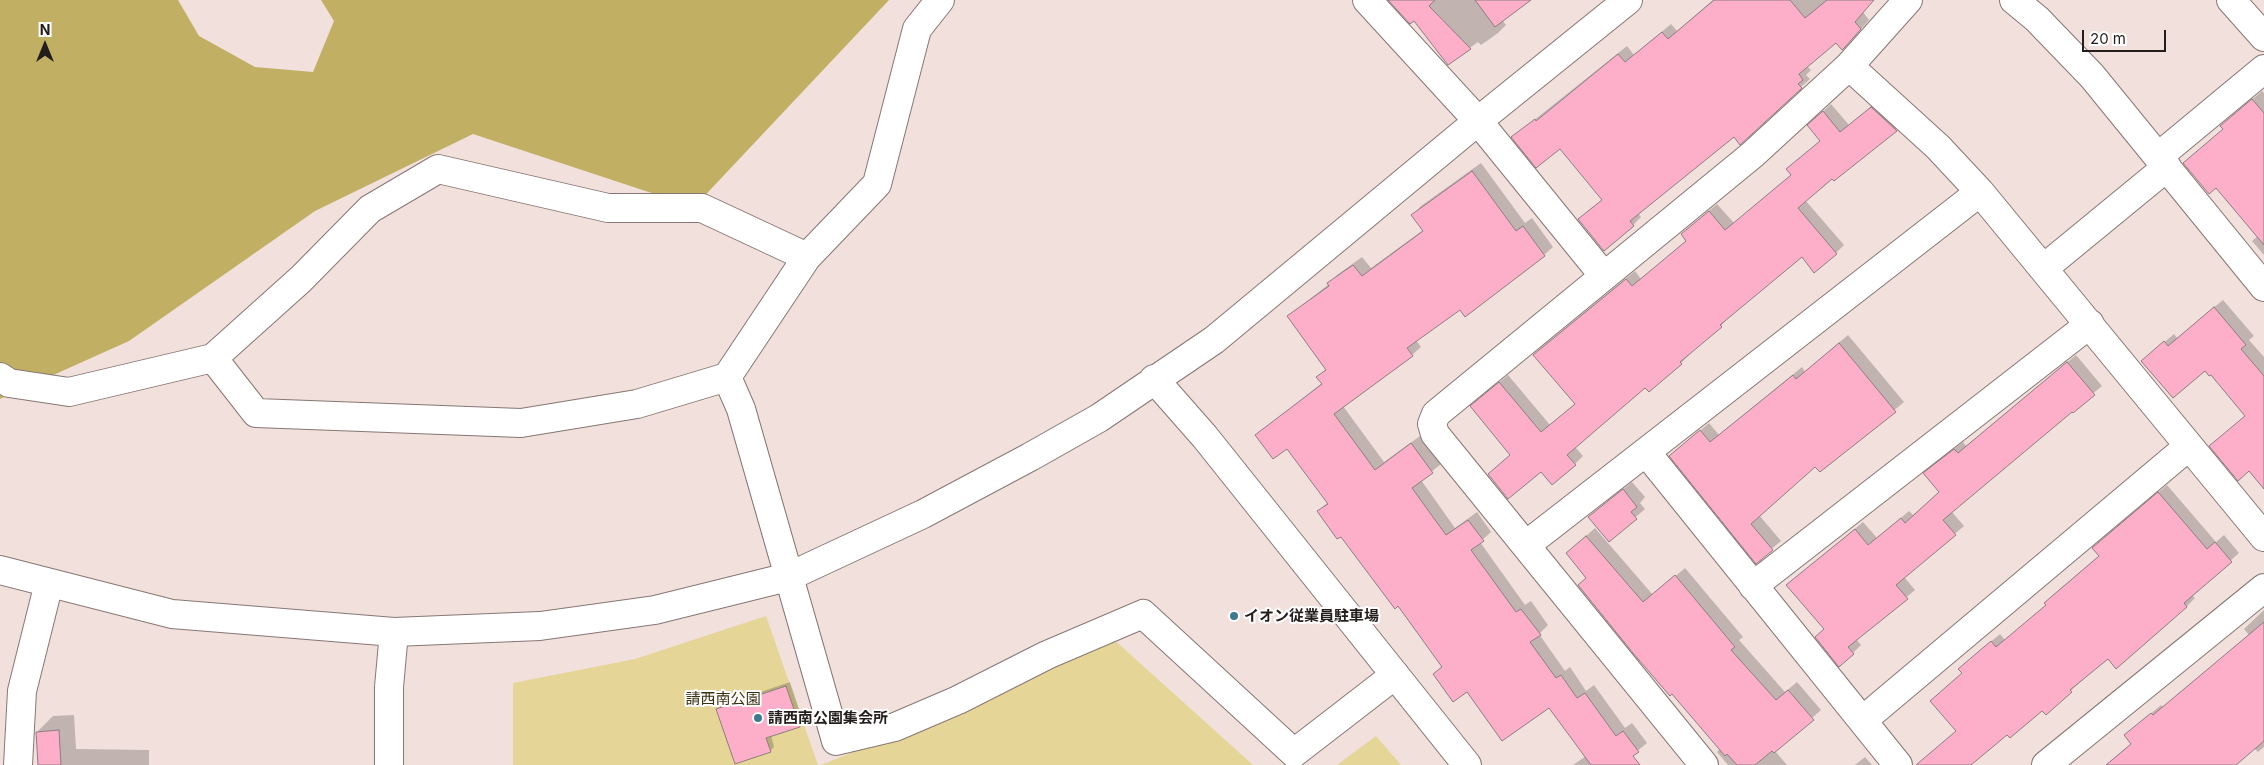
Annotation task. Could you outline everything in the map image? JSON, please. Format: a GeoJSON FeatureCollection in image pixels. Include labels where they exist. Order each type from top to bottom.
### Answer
{"type":"FeatureCollection","features":[{"type":"Feature","properties":{"kind":"street"},"geometry":{"type":"LineString","coordinates":[[214,358],[256,414],[520,423],[638,404],[727,377],[807,257],[877,184],[916,29],[940,0]]}},
{"type":"Feature","properties":{"kind":"street"},"geometry":{"type":"LineString","coordinates":[[1367,0],[1478,120],[1604,276]]}},
{"type":"Feature","properties":{"kind":"street"},"geometry":{"type":"LineString","coordinates":[[0,570],[172,614],[394,632],[540,626],[656,610],[788,577],[923,514],[1030,458],[1099,418],[1214,340],[1478,120],[1628,0]]}},
{"type":"Feature","properties":{"kind":"street"},"geometry":{"type":"LineString","coordinates":[[1690,760],[1526,546],[1435,434],[1432,424],[1436,414],[1752,155],[1849,66],[1908,0]]}},
{"type":"Feature","properties":{"kind":"street"},"geometry":{"type":"LineString","coordinates":[[2014,0],[2037,19],[2092,76],[2264,287]]}},
{"type":"Feature","properties":{"kind":"street"},"geometry":{"type":"LineString","coordinates":[[2231,0],[2264,37]]}},
{"type":"Feature","properties":{"kind":"street"},"geometry":{"type":"LineString","coordinates":[[1849,66],[1938,147],[1980,192],[2264,537]]}},
{"type":"Feature","properties":{"kind":"street"},"geometry":{"type":"LineString","coordinates":[[2044,268],[2264,69]]}},
{"type":"Feature","properties":{"kind":"street"},"geometry":{"type":"LineString","coordinates":[[0,377],[9,383],[68,392],[214,358],[301,279],[370,209],[438,169],[608,208],[702,208],[807,257]]}},
{"type":"Feature","properties":{"kind":"street"},"geometry":{"type":"LineString","coordinates":[[1526,546],[1980,192]]}},
{"type":"Feature","properties":{"kind":"street"},"geometry":{"type":"LineString","coordinates":[[1753,586],[2090,324]]}},
{"type":"Feature","properties":{"kind":"street"},"geometry":{"type":"LineString","coordinates":[[727,377],[741,409],[836,741],[895,728],[958,700],[1047,655],[1144,614],[1294,753],[1395,675]]}},
{"type":"Feature","properties":{"kind":"street"},"geometry":{"type":"LineString","coordinates":[[1154,379],[1205,437],[1467,765]]}},
{"type":"Feature","properties":{"kind":"street"},"geometry":{"type":"LineString","coordinates":[[1863,720],[2189,446]]}},
{"type":"Feature","properties":{"kind":"street"},"geometry":{"type":"LineString","coordinates":[[1646,452],[1898,765]]}},
{"type":"Feature","properties":{"kind":"street"},"geometry":{"type":"LineString","coordinates":[[18,765],[22,691],[49,583]]}},
{"type":"Feature","properties":{"kind":"street"},"geometry":{"type":"LineString","coordinates":[[2046,765],[2264,588]]}},
{"type":"Feature","properties":{"kind":"street"},"geometry":{"type":"LineString","coordinates":[[388,765],[389,687],[394,632]]}},
{"type":"Feature","properties":{"kind":"green space","name":"請西南公園"},"geometry":{"type":"Polygon","coordinates":[[[766,616],[818,765],[513,765],[513,683],[635,659],[766,616]]]}},
{"type":"Feature","properties":{"kind":"green space"},"geometry":{"type":"Polygon","coordinates":[[[1111,637],[1253,765],[821,765],[964,707],[1111,637]]]}},
{"type":"Feature","properties":{"kind":"green space"},"geometry":{"type":"Polygon","coordinates":[[[1376,736],[1401,765],[1337,765],[1376,736]]]}},
{"type":"Feature","properties":{"kind":"shaded area"},"geometry":{"type":"Polygon","coordinates":[[[0,0],[178,0],[199,36],[255,67],[313,72],[334,21],[321,0],[889,0],[694,207],[473,134],[315,211],[129,341],[0,399],[0,0]]]}},
{"type":"Feature","properties":{"kind":"building"},"geometry":{"type":"Polygon","coordinates":[[[1388,0],[1435,0],[1429,6],[1471,49],[1448,65],[1414,21],[1410,24],[1388,0]]]}},
{"type":"Feature","properties":{"kind":"building"},"geometry":{"type":"Polygon","coordinates":[[[1475,0],[1531,0],[1495,27],[1475,0]]]}},
{"type":"Feature","properties":{"kind":"building"},"geometry":{"type":"Polygon","coordinates":[[[1714,0],[1790,0],[1805,18],[1827,0],[1874,0],[1855,22],[1861,29],[1842,50],[1836,43],[1799,74],[1803,80],[1798,84],[1802,88],[1740,145],[1734,137],[1630,221],[1634,226],[1604,251],[1578,219],[1602,200],[1560,149],[1536,168],[1511,137],[1535,119],[1536,121],[1618,54],[1625,62],[1662,32],[1668,39],[1714,0]]]}},
{"type":"Feature","properties":{"kind":"building"},"geometry":{"type":"Polygon","coordinates":[[[2252,99],[2264,113],[2264,245],[2216,188],[2209,194],[2183,163],[2223,129],[2220,126],[2252,99]]]}},
{"type":"Feature","properties":{"kind":"building"},"geometry":{"type":"Polygon","coordinates":[[[1871,107],[1897,131],[1834,181],[1832,179],[1798,208],[1837,254],[1814,273],[1802,257],[1720,325],[1722,327],[1680,362],[1682,364],[1649,392],[1645,388],[1567,455],[1576,465],[1552,485],[1541,472],[1508,499],[1488,474],[1510,455],[1470,406],[1499,382],[1541,432],[1575,404],[1533,355],[1626,279],[1632,286],[1686,241],[1681,234],[1709,211],[1725,230],[1791,175],[1786,169],[1820,141],[1807,125],[1823,111],[1840,132],[1871,107]]]}},
{"type":"Feature","properties":{"kind":"building"},"geometry":{"type":"Polygon","coordinates":[[[1472,171],[1516,231],[1523,226],[1545,256],[1465,317],[1460,310],[1407,348],[1413,356],[1334,414],[1375,470],[1411,443],[1433,473],[1412,488],[1446,535],[1468,520],[1484,541],[1471,550],[1516,612],[1521,609],[1541,635],[1530,642],[1556,678],[1561,675],[1577,698],[1585,693],[1616,736],[1623,731],[1639,752],[1633,756],[1640,765],[1591,765],[1549,708],[1502,741],[1467,692],[1453,702],[1433,674],[1442,667],[1398,606],[1395,609],[1341,537],[1337,539],[1317,511],[1328,504],[1287,449],[1273,459],[1255,435],[1322,384],[1316,377],[1326,370],[1287,316],[1329,286],[1327,283],[1353,265],[1362,276],[1423,231],[1411,215],[1472,171]]]}},
{"type":"Feature","properties":{"kind":"building"},"geometry":{"type":"Polygon","coordinates":[[[2214,307],[2246,345],[2241,349],[2264,376],[2264,489],[2249,471],[2238,481],[2209,446],[2245,416],[2211,375],[2209,376],[2205,371],[2173,398],[2141,361],[2164,341],[2168,346],[2214,307]]]}},
{"type":"Feature","properties":{"kind":"building"},"geometry":{"type":"Polygon","coordinates":[[[1839,343],[1896,412],[1820,472],[1815,467],[1751,524],[1773,550],[1756,564],[1669,456],[1700,430],[1710,442],[1793,375],[1796,379],[1839,343]]]}},
{"type":"Feature","properties":{"kind":"building"},"geometry":{"type":"Polygon","coordinates":[[[2067,362],[2095,395],[1943,520],[1956,535],[1896,585],[1908,599],[1848,647],[1854,654],[1839,667],[1815,637],[1824,629],[1786,585],[1855,529],[1868,545],[1901,518],[1905,523],[1939,492],[1923,473],[1954,449],[1958,453],[2067,362]]]}},
{"type":"Feature","properties":{"kind":"building"},"geometry":{"type":"Polygon","coordinates":[[[1623,489],[1637,507],[1631,512],[1637,519],[1609,542],[1588,517],[1623,489]]]}},
{"type":"Feature","properties":{"kind":"building"},"geometry":{"type":"Polygon","coordinates":[[[2158,492],[2207,549],[2215,542],[2232,562],[2184,603],[2187,607],[2116,669],[2108,659],[2070,690],[2072,692],[2046,715],[2042,711],[2010,738],[2007,735],[1971,765],[1916,765],[1956,731],[1930,701],[1962,673],[1958,669],[1991,641],[1996,647],[2046,605],[2044,603],[2099,556],[2092,548],[2158,492]]]}},
{"type":"Feature","properties":{"kind":"building"},"geometry":{"type":"Polygon","coordinates":[[[1586,536],[1643,602],[1675,575],[1735,647],[1731,650],[1776,700],[1788,690],[1814,720],[1774,753],[1772,751],[1755,765],[1737,765],[1727,754],[1725,756],[1672,694],[1670,696],[1633,653],[1578,585],[1586,578],[1566,553],[1586,536]]]}},
{"type":"Feature","properties":{"kind":"building"},"geometry":{"type":"Polygon","coordinates":[[[2264,622],[2264,741],[2236,765],[2106,765],[2131,744],[2124,735],[2151,713],[2153,715],[2264,622]]]}},
{"type":"Feature","properties":{"kind":"building","name":"請西南公園集会所"},"geometry":{"type":"Polygon","coordinates":[[[786,686],[800,727],[766,738],[771,752],[735,764],[716,709],[786,686]]]}},
{"type":"Feature","properties":{"kind":"building"},"geometry":{"type":"Polygon","coordinates":[[[59,730],[61,765],[38,765],[36,732],[59,730]]]}},
{"type":"Feature","properties":{"kind":"place","name":"イオン従業員駐車場"},"geometry":{"type":"Point","coordinates":[1234,616]}},
{"type":"Feature","properties":{"kind":"place","name":"請西南公園集会所"},"geometry":{"type":"Point","coordinates":[758,718]}}]}
